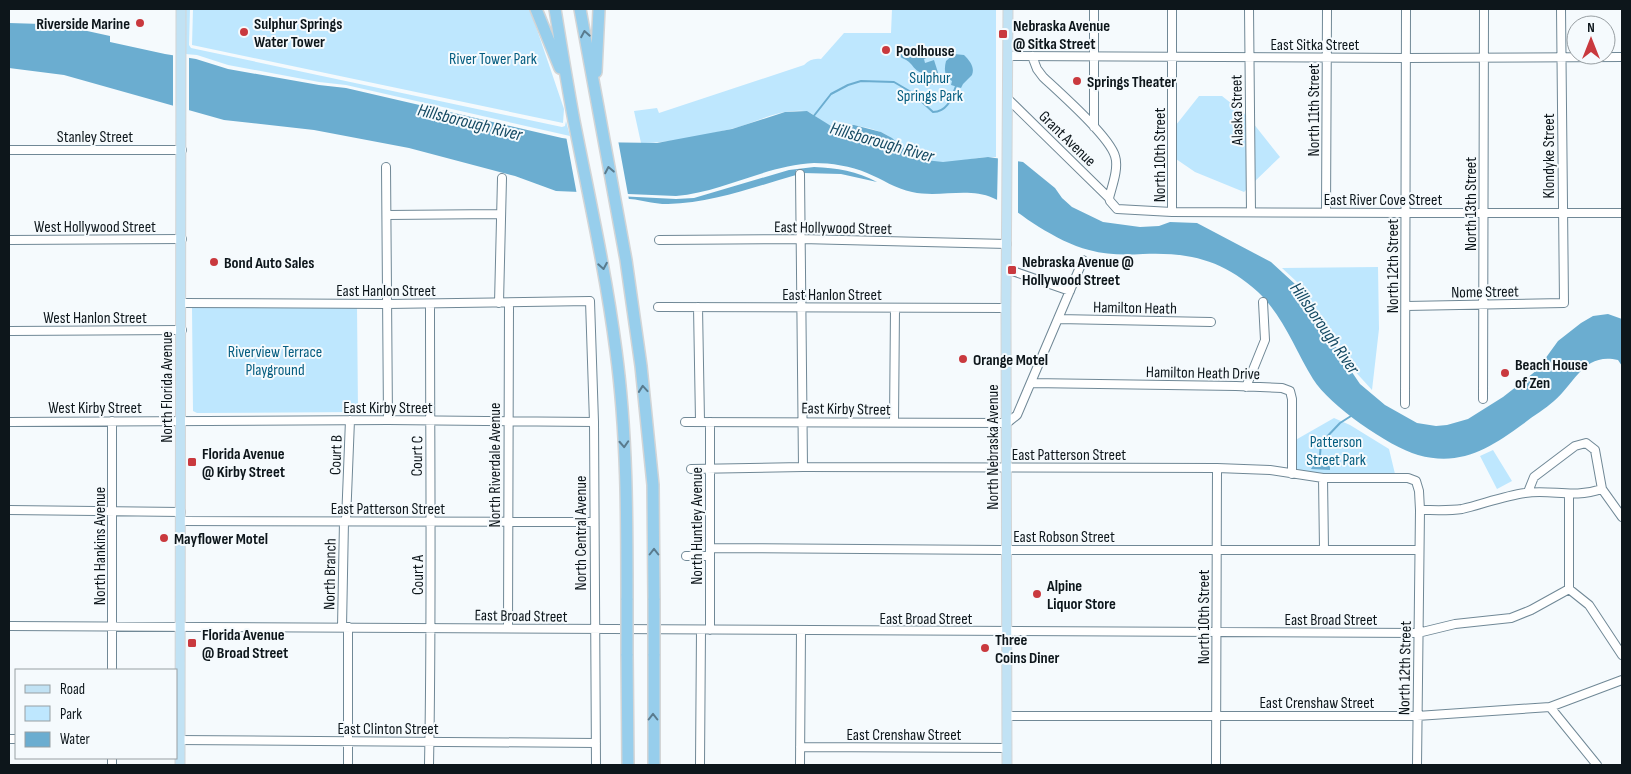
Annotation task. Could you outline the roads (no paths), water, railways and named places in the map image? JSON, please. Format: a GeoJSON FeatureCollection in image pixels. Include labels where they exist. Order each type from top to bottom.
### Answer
{"type":"FeatureCollection","features":[{"type":"Feature","properties":{"kind":"highway"},"geometry":{"type":"LineString","coordinates":[[536,9],[568,89]]}},
{"type":"Feature","properties":{"kind":"highway"},"geometry":{"type":"LineString","coordinates":[[555,9],[573,119],[603,264],[622,400],[627,521],[628,765]]}},
{"type":"Feature","properties":{"kind":"highway"},"geometry":{"type":"LineString","coordinates":[[580,9],[639,346],[653,486],[654,765]]}},
{"type":"Feature","properties":{"kind":"highway"},"geometry":{"type":"LineString","coordinates":[[595,94],[599,9]]}},
{"type":"Feature","properties":{"kind":"main road","name":"North Florida Avenue"},"geometry":{"type":"LineString","coordinates":[[180,765],[178,740],[182,420],[181,9]]}},
{"type":"Feature","properties":{"kind":"main road","name":"North Nebraska Avenue"},"geometry":{"type":"LineString","coordinates":[[1007,765],[1006,308],[1008,9]]}},
{"type":"Feature","properties":{"kind":"street"},"geometry":{"type":"LineString","coordinates":[[1094,9],[1094,127]]}},
{"type":"Feature","properties":{"kind":"street","name":"North 10th Street"},"geometry":{"type":"LineString","coordinates":[[1172,9],[1172,212]]}},
{"type":"Feature","properties":{"kind":"street","name":"Alaska Street"},"geometry":{"type":"LineString","coordinates":[[1250,9],[1251,212]]}},
{"type":"Feature","properties":{"kind":"street","name":"North 11th Street"},"geometry":{"type":"LineString","coordinates":[[1326,212],[1327,9]]}},
{"type":"Feature","properties":{"kind":"street","name":"North 12th Street"},"geometry":{"type":"LineString","coordinates":[[1405,404],[1406,9]]}},
{"type":"Feature","properties":{"kind":"street","name":"North 13th Street"},"geometry":{"type":"LineString","coordinates":[[1483,399],[1484,9]]}},
{"type":"Feature","properties":{"kind":"street","name":"Klondyke Street"},"geometry":{"type":"LineString","coordinates":[[1561,9],[1564,303]]}},
{"type":"Feature","properties":{"kind":"street","name":"East Sitka Street"},"geometry":{"type":"LineString","coordinates":[[1008,56],[1622,57]]}},
{"type":"Feature","properties":{"kind":"street"},"geometry":{"type":"LineString","coordinates":[[1032,56],[1037,70],[1094,127],[1116,157],[1115,174],[1109,198]]}},
{"type":"Feature","properties":{"kind":"street","name":"Grant Avenue"},"geometry":{"type":"LineString","coordinates":[[1008,99],[1109,198],[1117,210],[1143,210]]}},
{"type":"Feature","properties":{"kind":"street","name":"Stanley Street"},"geometry":{"type":"LineString","coordinates":[[9,150],[182,150]]}},
{"type":"Feature","properties":{"kind":"street"},"geometry":{"type":"LineString","coordinates":[[386,167],[388,420]]}},
{"type":"Feature","properties":{"kind":"street"},"geometry":{"type":"LineString","coordinates":[[800,174],[803,467]]}},
{"type":"Feature","properties":{"kind":"street"},"geometry":{"type":"LineString","coordinates":[[499,303],[502,178]]}},
{"type":"Feature","properties":{"kind":"street","name":"East River Cove Street"},"geometry":{"type":"LineString","coordinates":[[1143,210],[1172,212],[1406,214],[1622,213]]}},
{"type":"Feature","properties":{"kind":"street"},"geometry":{"type":"LineString","coordinates":[[387,216],[500,214]]}},
{"type":"Feature","properties":{"kind":"street","name":"East Hollywood Street"},"geometry":{"type":"LineString","coordinates":[[659,240],[801,239],[1007,244]]}},
{"type":"Feature","properties":{"kind":"street","name":"West Hollywood Street"},"geometry":{"type":"LineString","coordinates":[[9,240],[182,240]]}},
{"type":"Feature","properties":{"kind":"street"},"geometry":{"type":"LineString","coordinates":[[1007,423],[1017,415],[1083,260]]}},
{"type":"Feature","properties":{"kind":"street"},"geometry":{"type":"LineString","coordinates":[[1007,270],[1070,291]]}},
{"type":"Feature","properties":{"kind":"street","name":"East Hanlon Street"},"geometry":{"type":"LineString","coordinates":[[182,303],[430,304],[590,301]]}},
{"type":"Feature","properties":{"kind":"street","name":"North Central Avenue"},"geometry":{"type":"LineString","coordinates":[[590,301],[594,422],[596,765]]}},
{"type":"Feature","properties":{"kind":"street"},"geometry":{"type":"LineString","coordinates":[[1246,387],[1265,340],[1263,302]]}},
{"type":"Feature","properties":{"kind":"street","name":"North Riverdale Avenue"},"geometry":{"type":"LineString","coordinates":[[508,628],[507,522],[510,303]]}},
{"type":"Feature","properties":{"kind":"street","name":"Nome Street"},"geometry":{"type":"LineString","coordinates":[[1406,306],[1564,303]]}},
{"type":"Feature","properties":{"kind":"street","name":"Court C"},"geometry":{"type":"LineString","coordinates":[[429,522],[430,304]]}},
{"type":"Feature","properties":{"kind":"street","name":"East Hanlon Street"},"geometry":{"type":"LineString","coordinates":[[658,307],[1006,308]]}},
{"type":"Feature","properties":{"kind":"street"},"geometry":{"type":"LineString","coordinates":[[698,307],[700,422]]}},
{"type":"Feature","properties":{"kind":"street"},"geometry":{"type":"LineString","coordinates":[[894,422],[895,308]]}},
{"type":"Feature","properties":{"kind":"street","name":"Hamilton Heath"},"geometry":{"type":"LineString","coordinates":[[1058,319],[1211,322]]}},
{"type":"Feature","properties":{"kind":"street","name":"West Hanlon Street"},"geometry":{"type":"LineString","coordinates":[[9,331],[182,330]]}},
{"type":"Feature","properties":{"kind":"street","name":"Hamilton Heath Drive"},"geometry":{"type":"LineString","coordinates":[[1031,383],[1282,388],[1290,391],[1292,399],[1292,474]]}},
{"type":"Feature","properties":{"kind":"street","name":"East Kirby Street"},"geometry":{"type":"LineString","coordinates":[[182,420],[594,422]]}},
{"type":"Feature","properties":{"kind":"street","name":"West Kirby Street"},"geometry":{"type":"LineString","coordinates":[[9,422],[182,420]]}},
{"type":"Feature","properties":{"kind":"street","name":"Court B"},"geometry":{"type":"LineString","coordinates":[[345,521],[350,420]]}},
{"type":"Feature","properties":{"kind":"street","name":"North Hankins Avenue"},"geometry":{"type":"LineString","coordinates":[[112,421],[112,669]]}},
{"type":"Feature","properties":{"kind":"street","name":"East Kirby Street"},"geometry":{"type":"LineString","coordinates":[[685,422],[1007,423]]}},
{"type":"Feature","properties":{"kind":"street","name":"North Huntley Avenue"},"geometry":{"type":"LineString","coordinates":[[710,422],[710,630]]}},
{"type":"Feature","properties":{"kind":"street"},"geometry":{"type":"LineString","coordinates":[[1528,492],[1534,477],[1575,446],[1586,443],[1595,450],[1602,489],[1622,517]]}},
{"type":"Feature","properties":{"kind":"street","name":"East Patterson Street"},"geometry":{"type":"LineString","coordinates":[[691,469],[803,467],[1217,468],[1270,470],[1323,478],[1408,478],[1416,481]]}},
{"type":"Feature","properties":{"kind":"street","name":"North 10th Street"},"geometry":{"type":"LineString","coordinates":[[1216,765],[1217,468]]}},
{"type":"Feature","properties":{"kind":"street"},"geometry":{"type":"LineString","coordinates":[[1323,478],[1324,549]]}},
{"type":"Feature","properties":{"kind":"street","name":"North 12th Street"},"geometry":{"type":"LineString","coordinates":[[1416,481],[1419,491],[1420,510],[1418,550],[1417,765]]}},
{"type":"Feature","properties":{"kind":"street"},"geometry":{"type":"LineString","coordinates":[[1420,510],[1460,509],[1528,492],[1569,495],[1602,489]]}},
{"type":"Feature","properties":{"kind":"street"},"geometry":{"type":"LineString","coordinates":[[1569,495],[1569,589],[1589,605],[1622,655]]}},
{"type":"Feature","properties":{"kind":"street","name":"East Patterson Street"},"geometry":{"type":"LineString","coordinates":[[9,510],[112,511],[181,516],[345,521],[594,522]]}},
{"type":"Feature","properties":{"kind":"street","name":"North Branch"},"geometry":{"type":"LineString","coordinates":[[345,521],[348,765]]}},
{"type":"Feature","properties":{"kind":"street","name":"Court A"},"geometry":{"type":"LineString","coordinates":[[429,522],[431,628],[429,765]]}},
{"type":"Feature","properties":{"kind":"street","name":"East Robson Street"},"geometry":{"type":"LineString","coordinates":[[686,556],[710,552],[1217,549],[1418,550]]}},
{"type":"Feature","properties":{"kind":"street","name":"East Broad Street"},"geometry":{"type":"LineString","coordinates":[[9,626],[1418,633],[1455,624],[1511,618],[1531,610],[1569,589]]}},
{"type":"Feature","properties":{"kind":"street"},"geometry":{"type":"LineString","coordinates":[[700,765],[701,630]]}},
{"type":"Feature","properties":{"kind":"street"},"geometry":{"type":"LineString","coordinates":[[800,631],[800,765]]}},
{"type":"Feature","properties":{"kind":"street","name":"East Crenshaw Street"},"geometry":{"type":"LineString","coordinates":[[1007,716],[1417,716],[1550,707],[1622,680]]}},
{"type":"Feature","properties":{"kind":"street"},"geometry":{"type":"LineString","coordinates":[[1550,707],[1597,765]]}},
{"type":"Feature","properties":{"kind":"street","name":"East Clinton Street"},"geometry":{"type":"LineString","coordinates":[[178,740],[596,743]]}},
{"type":"Feature","properties":{"kind":"street","name":"East Crenshaw Street"},"geometry":{"type":"LineString","coordinates":[[800,747],[1007,748]]}},
{"type":"Feature","properties":{"kind":"water","name":"Hillsborough River"},"geometry":{"type":"Polygon","coordinates":[[[9,23],[69,27],[110,36],[110,42],[196,59],[228,69],[346,88],[562,138],[589,142],[657,143],[732,129],[785,112],[807,111],[831,126],[854,125],[881,132],[892,138],[912,155],[925,160],[943,162],[988,157],[1023,162],[1055,188],[1072,207],[1103,222],[1140,227],[1159,226],[1170,222],[1197,223],[1271,262],[1295,284],[1300,295],[1328,332],[1341,356],[1360,384],[1385,405],[1417,423],[1436,426],[1468,419],[1503,397],[1537,370],[1558,341],[1593,316],[1608,314],[1622,319],[1622,366],[1618,360],[1606,359],[1597,360],[1588,365],[1547,407],[1487,448],[1461,457],[1448,459],[1418,455],[1376,434],[1332,401],[1313,379],[1282,323],[1258,292],[1232,272],[1205,260],[1175,255],[1116,254],[1089,250],[1057,237],[993,198],[974,193],[922,194],[906,191],[873,175],[848,167],[827,164],[814,163],[779,168],[693,194],[676,196],[556,191],[515,176],[409,148],[314,130],[224,120],[64,75],[9,68],[9,23]]]}},
{"type":"Feature","properties":{"kind":"water"},"geometry":{"type":"Polygon","coordinates":[[[900,48],[920,48],[922,54],[930,52],[931,56],[924,59],[925,63],[934,60],[941,82],[932,85],[928,72],[918,71],[901,57],[900,48]]]}},
{"type":"Feature","properties":{"kind":"water"},"geometry":{"type":"Polygon","coordinates":[[[954,54],[964,55],[972,67],[972,75],[961,88],[951,85],[952,81],[945,72],[946,61],[954,54]]]}},
{"type":"Feature","properties":{"kind":"water"},"geometry":{"type":"Polygon","coordinates":[[[814,167],[847,171],[877,182],[841,174],[803,173],[803,170],[796,170],[796,175],[733,194],[701,201],[661,204],[618,199],[617,196],[694,198],[789,170],[814,167]]]}},
{"type":"Feature","properties":{"kind":"water"},"geometry":{"type":"Polygon","coordinates":[[[1320,455],[1326,462],[1330,462],[1330,470],[1311,469],[1320,455]]]}},
{"type":"Feature","properties":{"kind":"waterway"},"geometry":{"type":"LineString","coordinates":[[813,117],[831,94],[861,81],[894,82],[911,92],[933,112],[946,107],[956,86]]}},
{"type":"Feature","properties":{"kind":"waterway"},"geometry":{"type":"LineString","coordinates":[[1320,455],[1321,443],[1340,423],[1351,416]]}},
{"type":"Feature","properties":{"kind":"place","name":"Riverside Marine"},"geometry":{"type":"Point","coordinates":[140,23]}},
{"type":"Feature","properties":{"kind":"place","name":"Sulphur Springs Water Tower"},"geometry":{"type":"Point","coordinates":[244,32]}},
{"type":"Feature","properties":{"kind":"place","name":"Nebraska Avenue @ Sitka Street"},"geometry":{"type":"Point","coordinates":[1003,34]}},
{"type":"Feature","properties":{"kind":"place","name":"Poolhouse"},"geometry":{"type":"Point","coordinates":[886,50]}},
{"type":"Feature","properties":{"kind":"place","name":"Springs Theater"},"geometry":{"type":"Point","coordinates":[1077,81]}},
{"type":"Feature","properties":{"kind":"place","name":"Bond Auto Sales"},"geometry":{"type":"Point","coordinates":[214,262]}},
{"type":"Feature","properties":{"kind":"place","name":"Nebraska Avenue @ Hollywood Street"},"geometry":{"type":"Point","coordinates":[1012,270]}},
{"type":"Feature","properties":{"kind":"place","name":"Orange Motel"},"geometry":{"type":"Point","coordinates":[963,359]}},
{"type":"Feature","properties":{"kind":"place","name":"Beach House of Zen"},"geometry":{"type":"Point","coordinates":[1505,373]}},
{"type":"Feature","properties":{"kind":"place","name":"Florida Avenue @ Kirby Street"},"geometry":{"type":"Point","coordinates":[192,462]}},
{"type":"Feature","properties":{"kind":"place","name":"Mayflower Motel"},"geometry":{"type":"Point","coordinates":[164,538]}},
{"type":"Feature","properties":{"kind":"place","name":"Alpine Liquor Store"},"geometry":{"type":"Point","coordinates":[1037,594]}},
{"type":"Feature","properties":{"kind":"place","name":"Florida Avenue @ Broad Street"},"geometry":{"type":"Point","coordinates":[192,643]}},
{"type":"Feature","properties":{"kind":"place","name":"Three Coins Diner"},"geometry":{"type":"Point","coordinates":[985,648]}},
{"type":"Feature","properties":{"kind":"park label","name":"River Tower Park"},"geometry":{"type":"Point","coordinates":[493,58]}},
{"type":"Feature","properties":{"kind":"park label","name":"Sulphur Springs Park"},"geometry":{"type":"Point","coordinates":[930,86]}},
{"type":"Feature","properties":{"kind":"park label","name":"Riverview Terrace Playground"},"geometry":{"type":"Point","coordinates":[275,360]}},
{"type":"Feature","properties":{"kind":"park label","name":"Patterson Street Park"},"geometry":{"type":"Point","coordinates":[1336,450]}}]}
